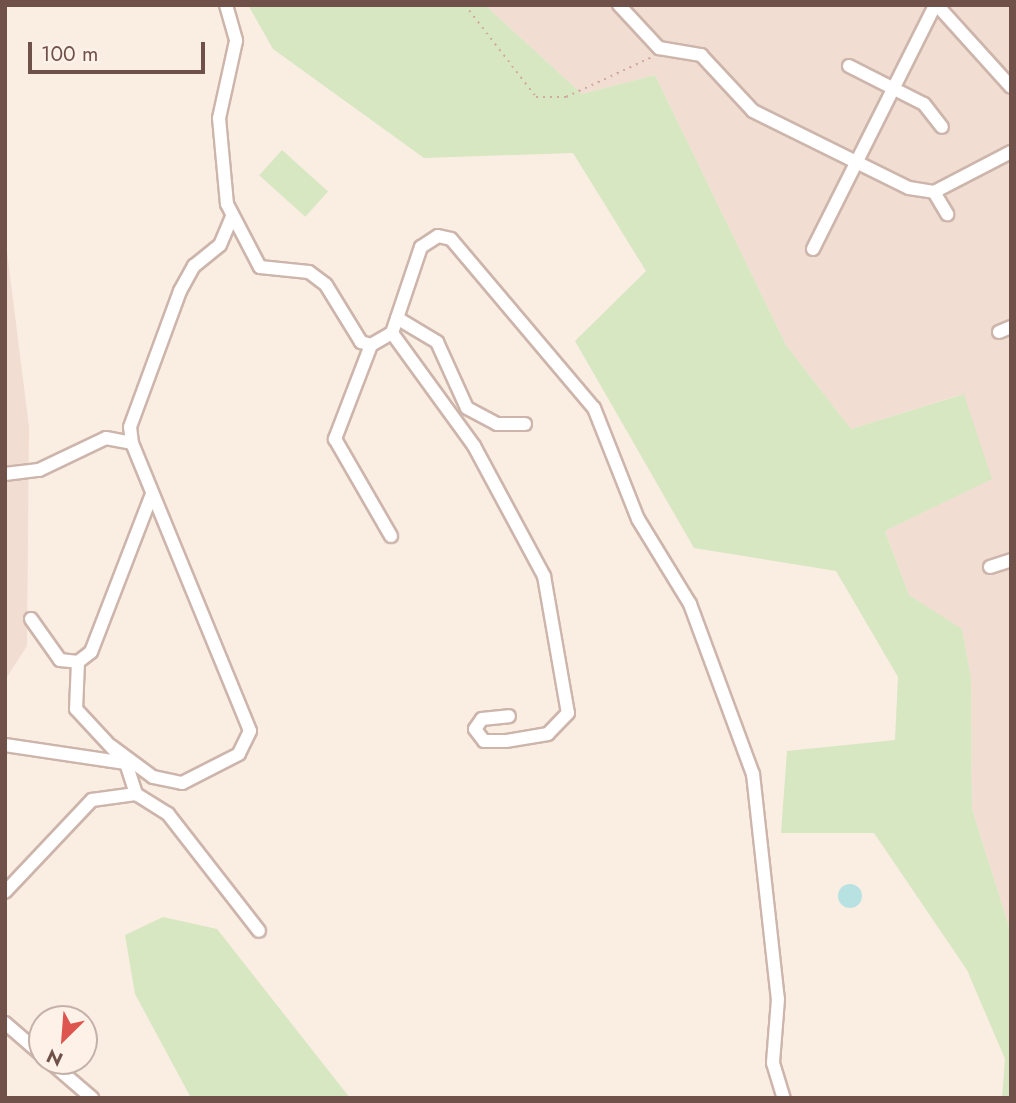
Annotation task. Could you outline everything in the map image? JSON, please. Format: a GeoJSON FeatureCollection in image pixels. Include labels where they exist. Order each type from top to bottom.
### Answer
{"type":"FeatureCollection","features":[{"type":"Feature","properties":{"kind":"street"},"geometry":{"type":"LineString","coordinates":[[226,5],[236,41],[219,118],[232,217],[260,267],[317,278],[360,342],[371,345]]}},
{"type":"Feature","properties":{"kind":"street"},"geometry":{"type":"LineString","coordinates":[[618,5],[660,48],[701,55],[753,111],[856,163],[934,192],[947,214]]}},
{"type":"Feature","properties":{"kind":"street"},"geometry":{"type":"LineString","coordinates":[[813,249],[891,87],[936,5],[1011,87]]}},
{"type":"Feature","properties":{"kind":"street"},"geometry":{"type":"LineString","coordinates":[[849,66],[924,104],[942,127]]}},
{"type":"Feature","properties":{"kind":"street"},"geometry":{"type":"LineString","coordinates":[[934,192],[1011,152]]}},
{"type":"Feature","properties":{"kind":"street"},"geometry":{"type":"LineString","coordinates":[[111,746],[153,777],[182,783],[239,754],[250,731],[152,494],[132,443],[130,427],[180,291],[194,266],[220,245],[232,217]]}},
{"type":"Feature","properties":{"kind":"street"},"geometry":{"type":"LineString","coordinates":[[391,536],[335,439],[371,345],[392,333],[421,247],[438,236],[451,239],[594,408],[638,519],[690,604],[753,774],[778,999],[773,1063],[784,1098]]}},
{"type":"Feature","properties":{"kind":"street"},"geometry":{"type":"LineString","coordinates":[[397,318],[437,342],[467,408],[497,424],[525,424]]}},
{"type":"Feature","properties":{"kind":"street"},"geometry":{"type":"LineString","coordinates":[[392,333],[474,446],[544,576],[568,713],[548,734],[517,740],[484,741],[475,729],[482,719],[509,716]]}},
{"type":"Feature","properties":{"kind":"street"},"geometry":{"type":"LineString","coordinates":[[5,474],[39,470],[106,438],[132,443]]}},
{"type":"Feature","properties":{"kind":"street"},"geometry":{"type":"LineString","coordinates":[[136,794],[126,763],[76,709],[78,662],[103,632],[152,494]]}},
{"type":"Feature","properties":{"kind":"street"},"geometry":{"type":"LineString","coordinates":[[990,567],[1011,560]]}},
{"type":"Feature","properties":{"kind":"street"},"geometry":{"type":"LineString","coordinates":[[31,619],[60,660],[78,662]]}},
{"type":"Feature","properties":{"kind":"street"},"geometry":{"type":"LineString","coordinates":[[5,745],[126,763]]}},
{"type":"Feature","properties":{"kind":"street"},"geometry":{"type":"LineString","coordinates":[[5,892],[92,800],[136,794],[168,814],[259,931]]}},
{"type":"Feature","properties":{"kind":"street"},"geometry":{"type":"LineString","coordinates":[[5,1023],[28,1043]]}},
{"type":"Feature","properties":{"kind":"street"},"geometry":{"type":"LineString","coordinates":[[65,1075],[92,1098]]}},
{"type":"Feature","properties":{"kind":"path"},"geometry":{"type":"LineString","coordinates":[[466,5],[536,97],[566,97],[622,74],[660,48]]}},
{"type":"Feature","properties":{"kind":"shaded area"},"geometry":{"type":"Polygon","coordinates":[[[485,5],[1011,5],[1011,933],[972,809],[971,678],[962,630],[909,595],[885,531],[991,479],[963,394],[851,429],[786,345],[655,75],[582,94],[485,5]]]}},
{"type":"Feature","properties":{"kind":"shaded area"},"geometry":{"type":"Polygon","coordinates":[[[5,236],[29,427],[27,646],[5,680],[5,236]]]}},
{"type":"Feature","properties":{"kind":"green space"},"geometry":{"type":"Polygon","coordinates":[[[248,5],[485,5],[582,94],[655,75],[786,345],[851,429],[964,394],[992,479],[885,531],[909,595],[962,629],[971,678],[972,809],[1011,933],[1011,1098],[1002,1098],[1005,1059],[967,970],[874,833],[781,833],[787,751],[895,740],[898,677],[836,571],[694,548],[575,341],[646,271],[573,153],[424,158],[273,49],[248,5]]]}},
{"type":"Feature","properties":{"kind":"green space"},"geometry":{"type":"Polygon","coordinates":[[[282,150],[328,191],[305,217],[259,175],[282,150]]]}},
{"type":"Feature","properties":{"kind":"green space"},"geometry":{"type":"Polygon","coordinates":[[[163,917],[217,929],[350,1098],[191,1098],[135,994],[125,935],[163,917]]]}},
{"type":"Feature","properties":{"kind":"water"},"geometry":{"type":"Polygon","coordinates":[[[850,884],[858,888],[862,896],[858,904],[850,908],[842,904],[838,896],[842,888],[850,884]]]}}]}
